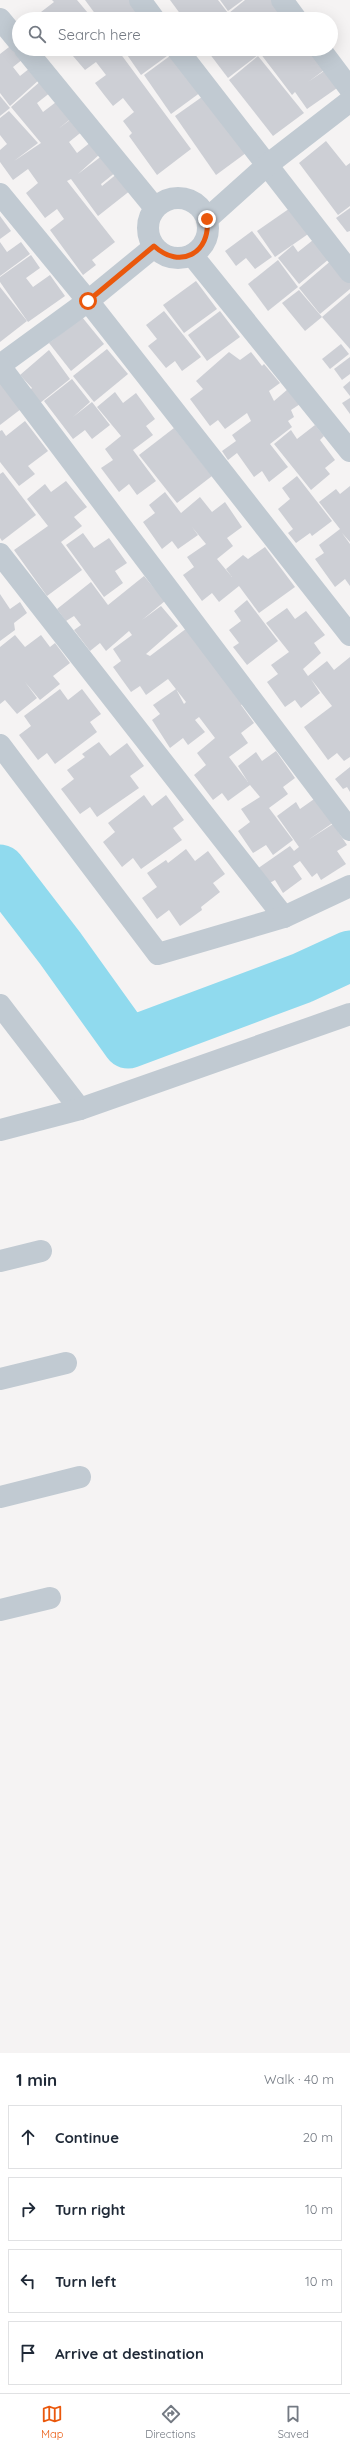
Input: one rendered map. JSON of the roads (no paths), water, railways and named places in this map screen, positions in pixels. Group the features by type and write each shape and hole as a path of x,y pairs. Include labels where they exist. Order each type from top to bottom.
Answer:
{"street":[{"path":"140,0 149,12"},
{"path":"282,0 291,12"},
{"path":"0,19 12,34"},
{"path":"31,56 155,208"},
{"path":"182,56 266,166 350,272"},
{"path":"325,56 350,89"},
{"path":"207,219 266,166 350,101"},
{"path":"0,194 88,301 350,635"},
{"path":"184,198 194,202 202,209 207,219 208,229 206,239 200,248 192,255 182,258 172,258 162,254 154,246 149,237 148,227 150,216 155,208 163,201 184,198"},
{"path":"154,246 88,301 0,366 350,830"},
{"path":"192,255 350,451"},
{"path":"0,554 284,917"},
{"path":"0,745 158,954 284,917 350,886"},
{"path":"1,1010 80,1109"},
{"path":"0,1130 80,1109 350,1014"},
{"path":"0,1261 41,1251"},
{"path":"0,1379 66,1363"},
{"path":"0,1497 80,1477"},
{"path":"0,1610 50,1598"}],"waterway":[{"path":"0,870 60,948 128,1043 302,978 350,956"}]}
